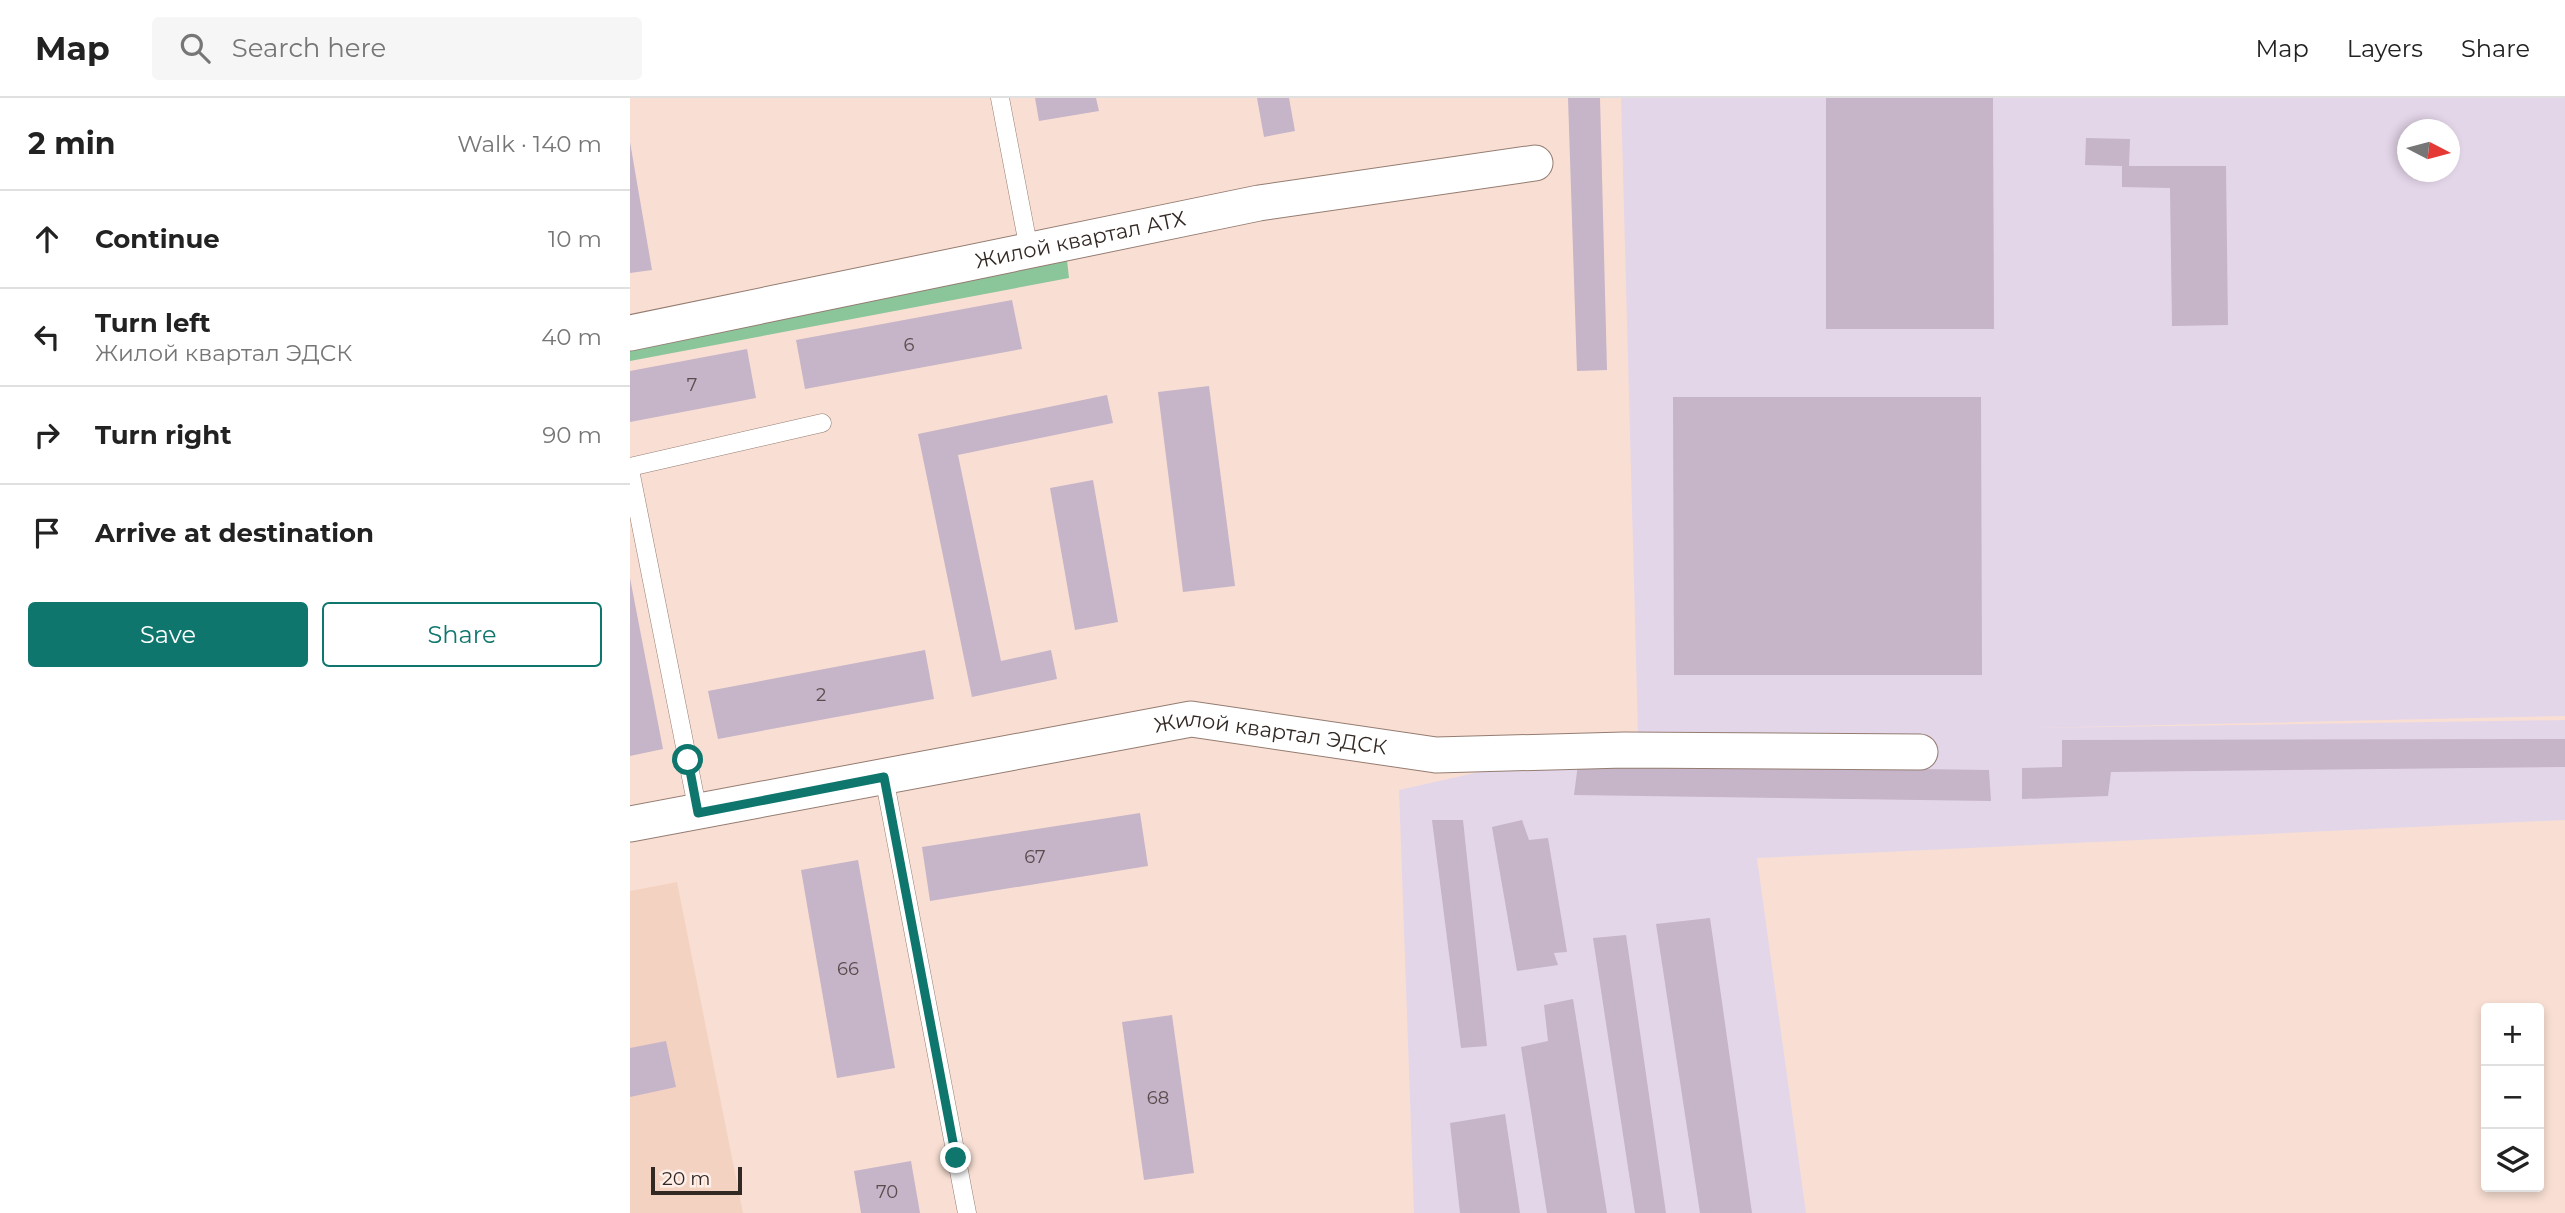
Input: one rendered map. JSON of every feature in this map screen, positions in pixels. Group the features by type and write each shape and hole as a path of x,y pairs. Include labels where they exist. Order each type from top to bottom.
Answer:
{"street":[{"name":"Жилой квартал АТХ","path":"630,332 1259,203 1535,163"},
{"name":"Жилой квартал ЭДСК","path":"630,824 1191,719 1436,755 1624,750 1920,752"}],"lane":[{"path":"1000,98 1029,250"},
{"path":"698,813 630,469 822,423"},
{"path":"884,777 967,1213"}],"shaded area":[{"path":"1621,98 2565,98 2565,716 2034,728 2565,720 2565,820 1757,858 1806,1213 1414,1213 1399,790 1638,734"},
{"path":"677,882 743,1213 630,1213 630,891"}],"green space":[{"path":"1067,260 1069,278 630,361 630,345"}],"building":[{"path":"1035,98 1096,98 1099,111 1039,121"},
{"path":"1257,98 1289,98 1295,131 1264,137"},
{"path":"1568,98 1600,98 1607,370 1577,371"},
{"path":"1826,98 1993,98 1994,329 1826,329"},
{"path":"2086,138 2130,139 2129,166 2226,166 2228,325 2172,326 2170,188 2122,187 2122,166 2085,165"},
{"path":"630,142 652,270 630,273"},
{"path":"1012,300 1022,349 805,389 796,340"},
{"path":"747,349 756,398 630,422 630,371"},
{"path":"1209,386 1235,586 1183,592 1158,392"},
{"path":"1107,395 1113,423 958,455 1001,661 1051,650 1057,679 972,697 918,434"},
{"path":"1673,397 1981,397 1982,675 1674,675"},
{"path":"1093,480 1118,622 1075,630 1050,488"},
{"path":"630,578 663,749 630,756"},
{"path":"925,650 934,699 718,739 708,691"},
{"path":"2565,739 2565,767 2111,772 2108,796 2022,799 2022,768 2062,767 2062,740"},
{"path":"1578,764 1989,770 1991,801 1574,795"},
{"path":"1140,813 1148,866 930,901 922,847"},
{"path":"1432,820 1463,820 1487,1046 1461,1048"},
{"path":"1522,820 1529,840 1548,838 1567,952 1554,953 1558,965 1517,971 1492,827"},
{"path":"858,860 895,1068 837,1078 801,870"},
{"path":"1710,918 1752,1213 1700,1213 1656,924"},
{"path":"1626,935 1666,1213 1635,1213 1593,938"},
{"path":"1573,999 1607,1213 1547,1213 1521,1047 1548,1041 1544,1005"},
{"path":"1172,1015 1194,1173 1144,1180 1122,1022"},
{"path":"666,1041 676,1087 630,1097 630,1048"},
{"path":"1505,1114 1520,1213 1460,1213 1450,1123"},
{"path":"911,1161 920,1213 861,1213 854,1171"}],"route":[{"path":"688,760 698,813 884,777 956,1158"}]}
